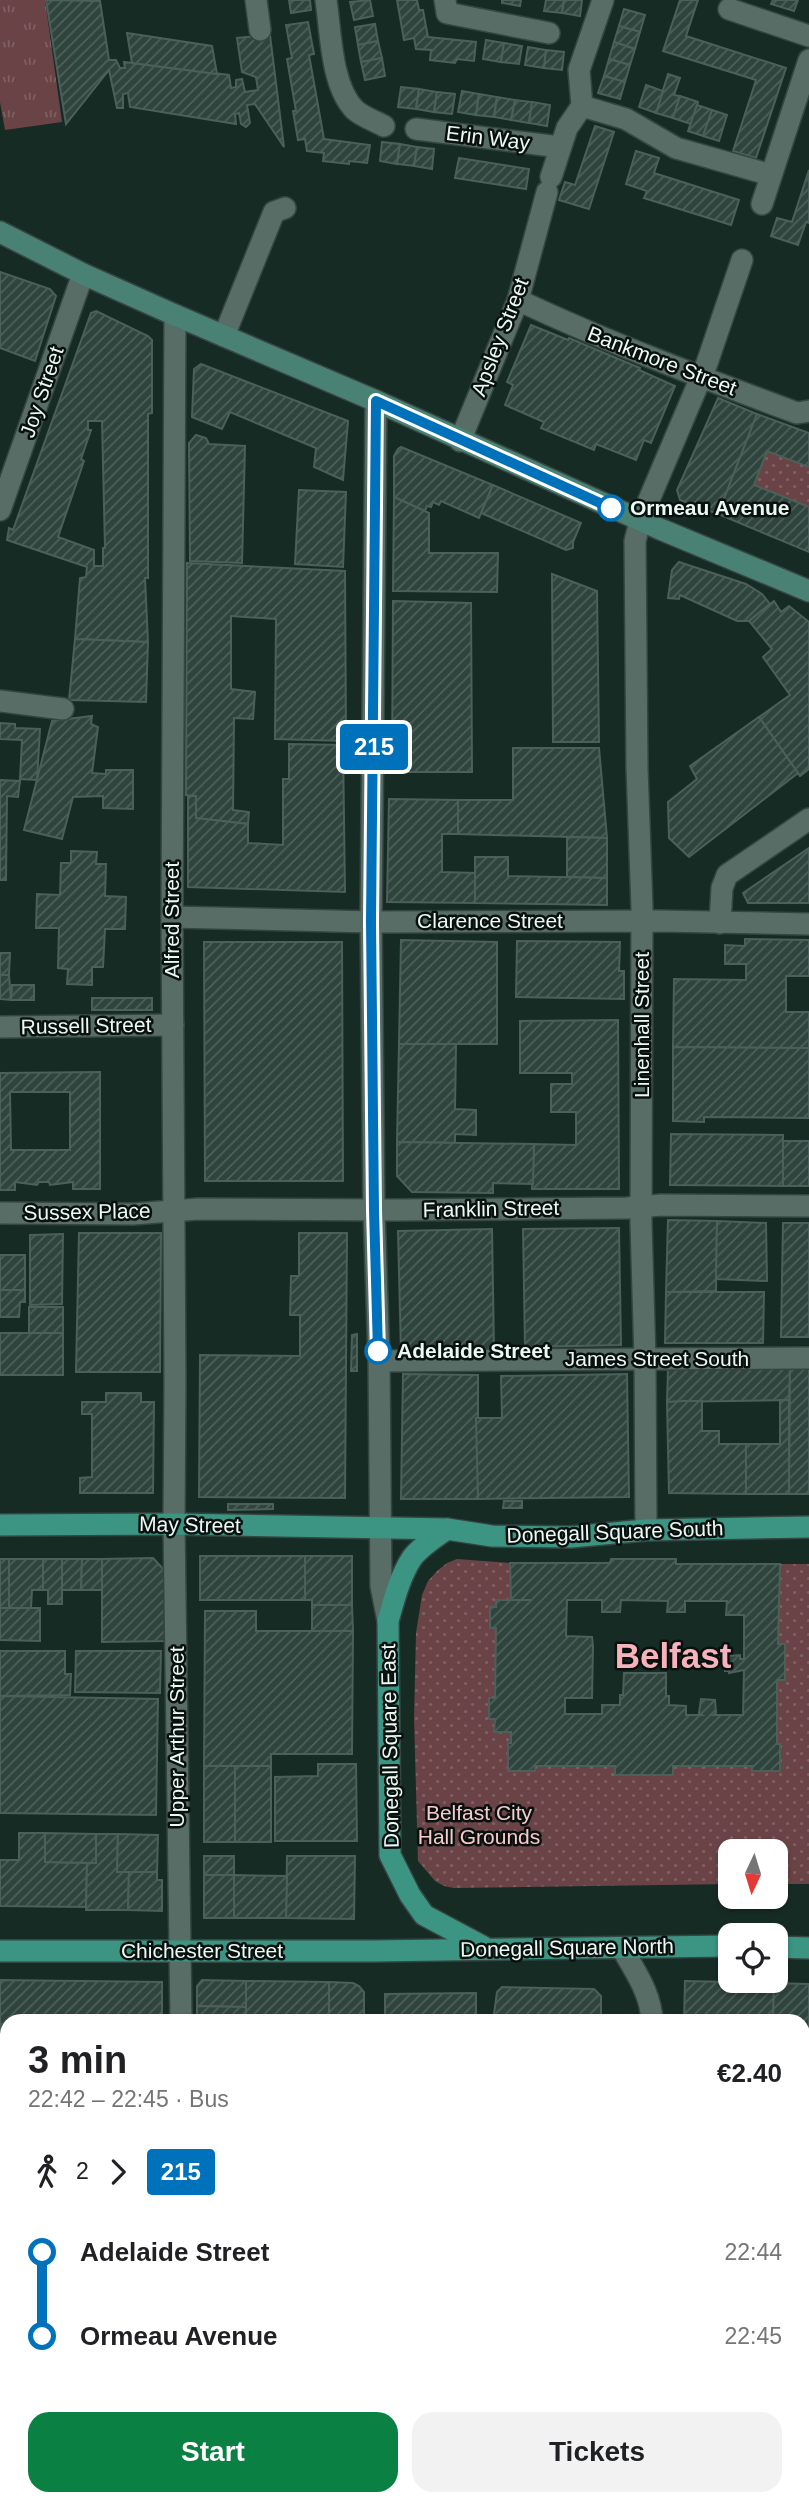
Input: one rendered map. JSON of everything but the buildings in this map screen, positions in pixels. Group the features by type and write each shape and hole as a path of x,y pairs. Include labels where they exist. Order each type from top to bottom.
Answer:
{"main road":[{"name":"May Street","path":"0,1525 174,1524 379,1529"},
{"name":"Donegall Square South","path":"379,1529 447,1529 492,1536 571,1537 646,1530 809,1527"},
{"name":"Donegall Square East","path":"447,1529 412,1558 388,1621 390,1855 410,1895 424,1915 489,1949"},
{"name":"Donegall Square North","path":"404,1950 718,1947"},
{"path":"788,1947 809,1948"},
{"name":"Chichester Street","path":"0,1951 404,1950"}],"street":[{"path":"256,0 260,30"},
{"path":"326,0 339,83 346,99 357,112 384,126"},
{"path":"445,0 447,13 549,33"},
{"path":"603,0 579,70 582,106 626,119 677,148 771,175"},
{"path":"729,9 809,36"},
{"path":"762,204 809,60"},
{"name":"Apsley Street","path":"460,441 518,300 560,147 567,128 582,106"},
{"name":"Erin Way","path":"416,130 560,147"},
{"path":"224,336 274,212 285,208"},
{"path":"2,234 175,315 376,401 640,521 799,588 809,597"},
{"name":"Linenhall Street","path":"646,1530 641,1208 642,921 635,541 640,521 701,377 742,260"},
{"name":"Joy Street","path":"0,510 83,274"},
{"name":"Bankmore Street","path":"518,300 599,338 701,377 797,413 809,411"},
{"name":"Alfred Street","path":"174,1524 172,917 175,315"},
{"path":"376,401 371,922 374,1210 379,1361 379,1529"},
{"path":"0,701 63,709"},
{"path":"720,923 722,888 727,875 809,819"},
{"name":"Clarence Street","path":"172,917 371,922 642,921 809,925"},
{"name":"Russell Street","path":"0,1027 173,1025"},
{"name":"Franklin Street","path":"174,1210 809,1206"},
{"name":"Sussex Place","path":"0,1213 133,1214 174,1210"},
{"name":"James Street South","path":"379,1361 809,1358"},
{"name":"Upper Arthur Street","path":"174,1524 181,2014"},
{"name":"Donegall Square East","path":"379,1529 381,1586 388,1621"},
{"path":"622,1948 643,1983 652,2014"}],"green space":[{"path":"0,0 45,0 62,122 5,130 0,102"},
{"path":"806,433 809,434 809,507 754,485 767,451 796,462"},
{"name":"Belfast City Hall Grounds","path":"457,1559 510,1563 511,1600 496,1600 494,1731 511,1732 508,1770 535,1771 535,1766 615,1766 616,1775 672,1775 673,1766 752,1766 752,1771 779,1771 780,1744 777,1744 780,1564 809,1564 809,1884 788,1884 788,1839 718,1839 718,1884 454,1888 435,1881 418,1861 414,1718 416,1633 422,1595 428,1581 447,1563"}],"bus line":[{"name":"215","path":"378,1351 371,922 376,401 611,508"}],"place":[{"name":"Ormeau Avenue","path":"611,508"},
{"name":"Adelaide Street","path":"378,1351"}],"district":[{"name":"Belfast","path":"673,1656"}]}
